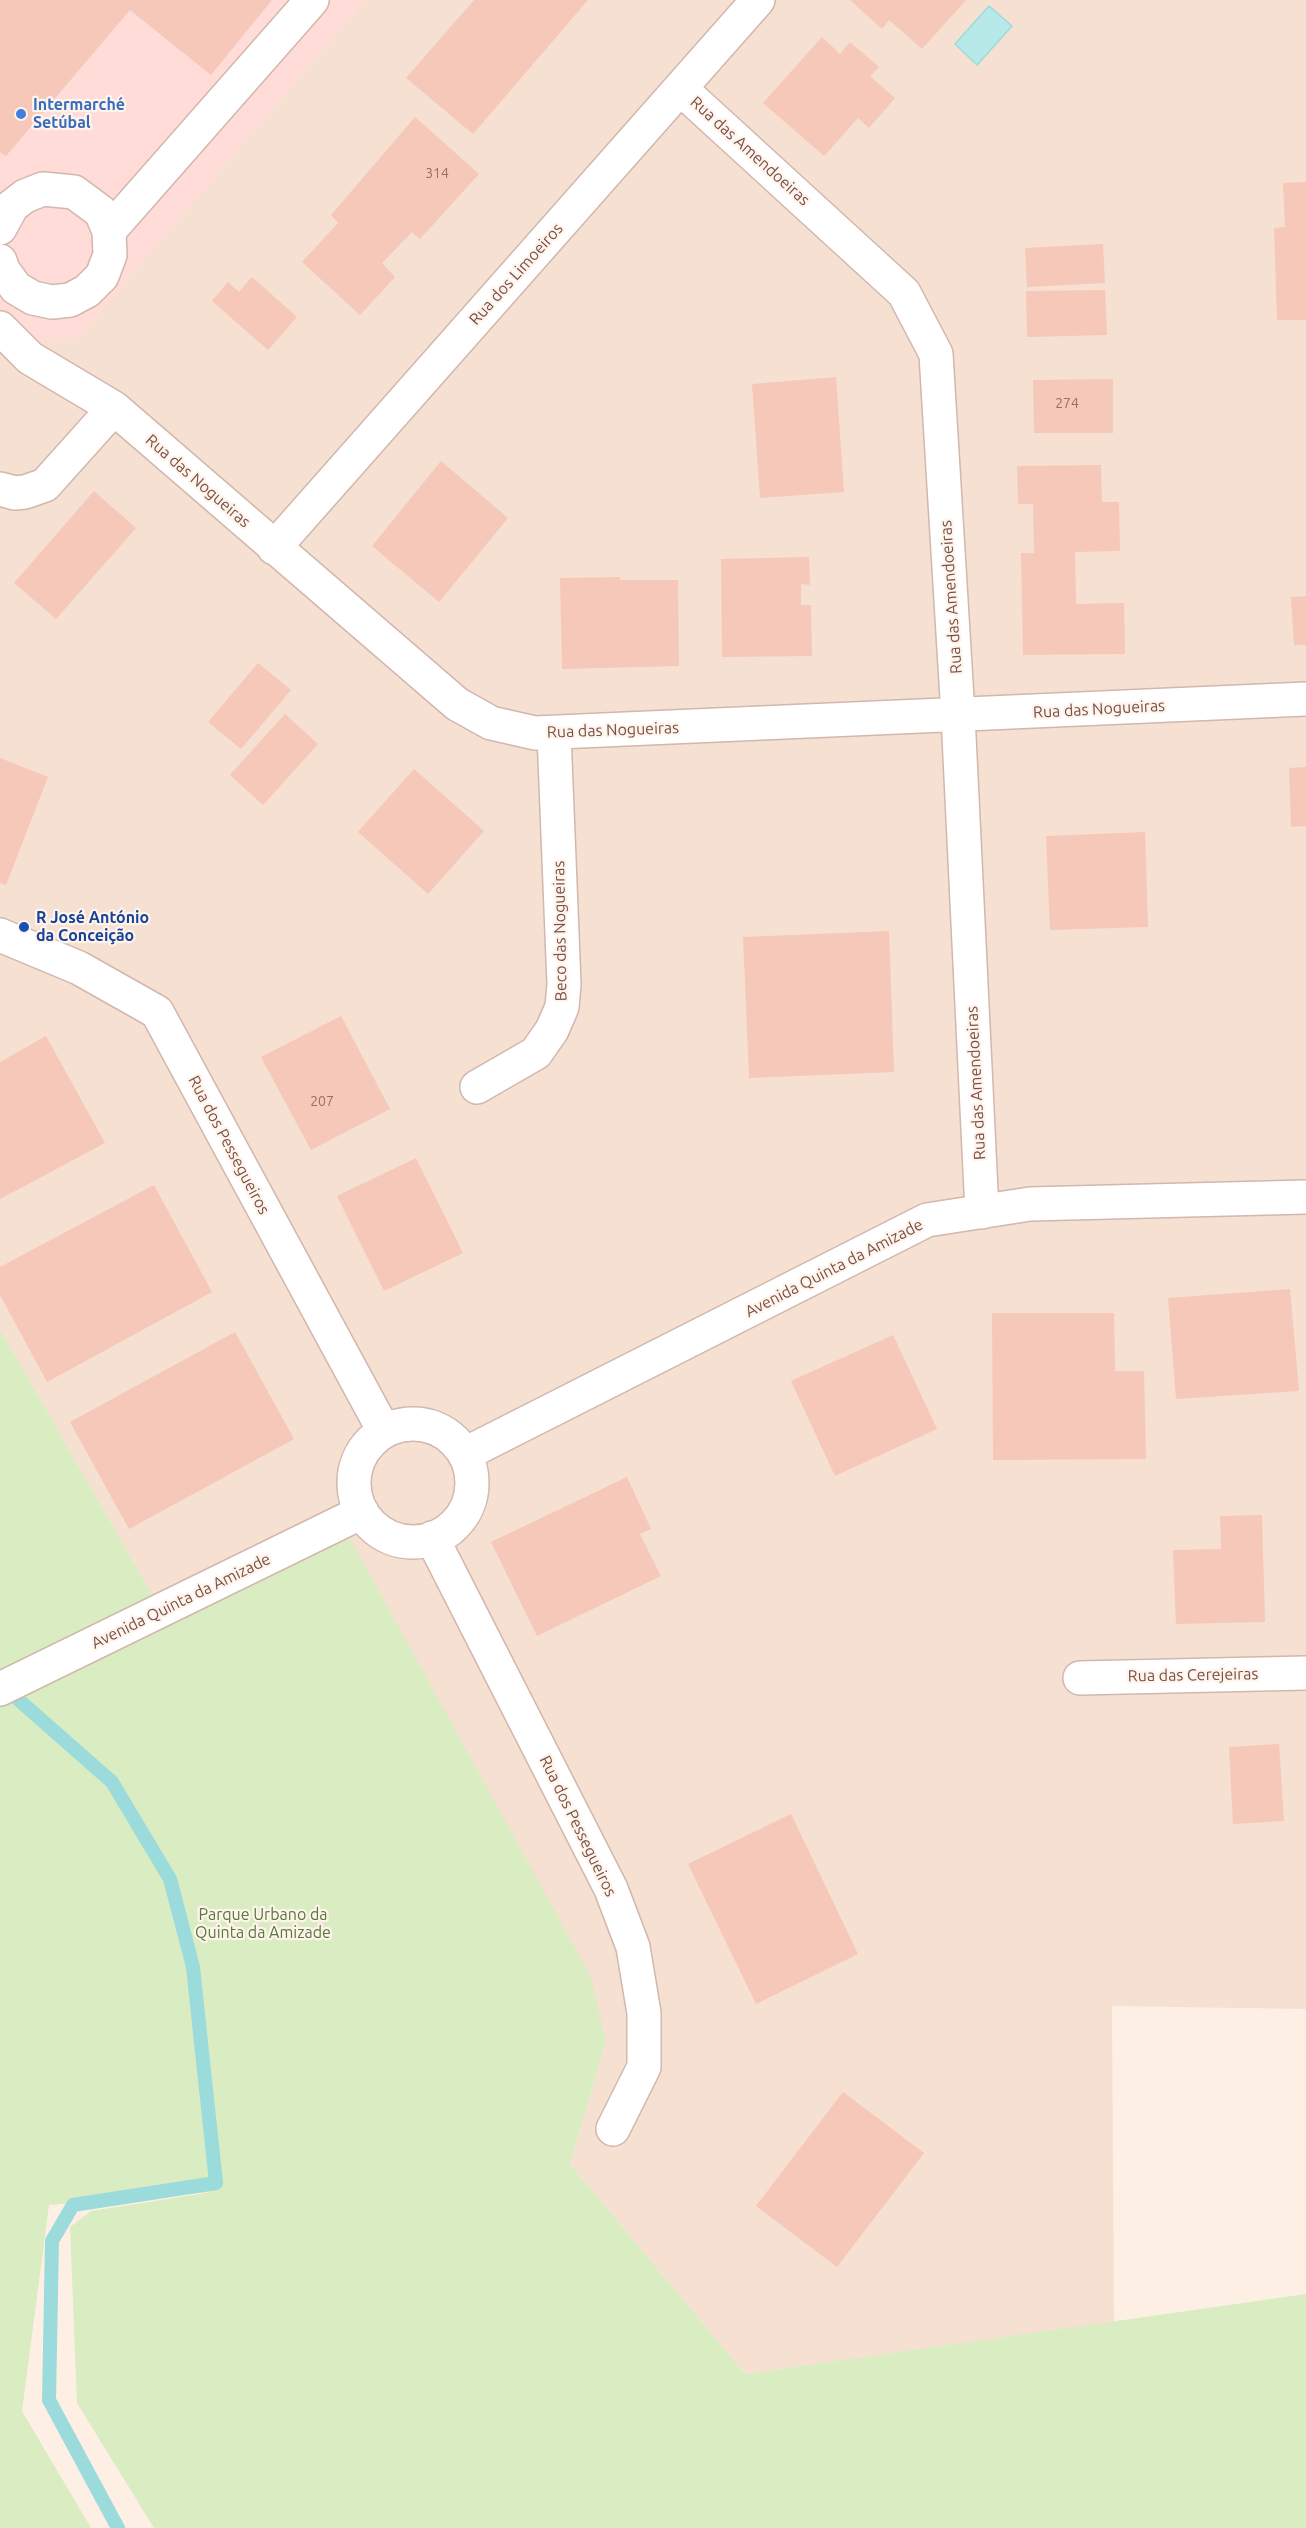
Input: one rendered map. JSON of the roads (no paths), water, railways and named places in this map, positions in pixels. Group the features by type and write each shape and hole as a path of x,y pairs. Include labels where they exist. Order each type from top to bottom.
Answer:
{"street":[{"path":"110,231 312,0"},
{"name":"Rua dos Limoeiros","path":"274,548 758,0"},
{"name":"Rua das Amendoeiras","path":"681,89 904,293 936,354 958,716 982,1212"},
{"path":"0,228 12,206 25,196 43,189 55,188 74,192 92,202 101,212 110,231 110,255 102,276 87,291 70,300 52,302 33,298 16,288 1,266"},
{"name":"Rua das Nogueiras","path":"0,328 30,358 114,408 465,710 501,725 554,734 1306,699"},
{"path":"0,489 15,493 45,485 114,408"},
{"name":"Beco das Nogueiras","path":"477,1088 536,1053 552,1030 562,1007 564,984 554,734"},
{"name":"Rua dos Pessegueiros","path":"0,935 79,968 157,1012 384,1431"},
{"name":"Avenida Quinta da Amizade","path":"465,1454 927,1220 1030,1204 1306,1197"},
{"path":"406,1423 429,1425 450,1436 465,1454 472,1475 471,1498 460,1520 443,1534 421,1541 398,1540 377,1530 362,1512 354,1490 356,1467 366,1447 384,1431 406,1423"},
{"name":"Avenida Quinta da Amizade","path":"0,1689 362,1512"},
{"name":"Rua dos Pessegueiros","path":"432,1538 611,1889 633,1947 644,2013 644,2067 613,2129"},
{"name":"Rua das Cerejeiras","path":"1080,1678 1306,1673"}],"water":[{"path":"989,6 1012,26 977,65 955,44"}],"waterway":[{"path":"4,1687 112,1782 170,1879 193,1967 216,2183 73,2205 52,2241 49,2400 118,2528"}],"place":[{"name":"Intermarché Setúbal","path":"21,114"},
{"name":"R José António da Conceição","path":"24,927"}],"park label":[{"name":"Parque Urbano da Quinta da Amizade","path":"263,1924"}]}
